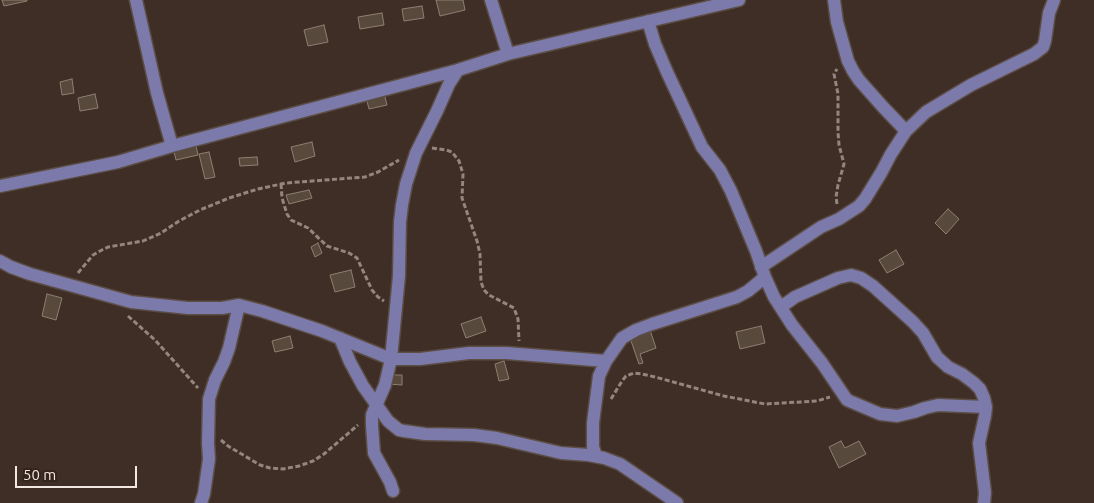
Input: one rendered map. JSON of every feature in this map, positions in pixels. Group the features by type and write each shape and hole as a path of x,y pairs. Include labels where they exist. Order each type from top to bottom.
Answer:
{"street":[{"path":"136,0 157,93 172,146"},
{"path":"491,0 508,54"},
{"path":"3,182 118,162 458,70 508,54 739,0"},
{"path":"834,0 837,22 846,56 853,70 906,131"},
{"path":"596,456 593,447 594,418 599,376 606,361 622,338 629,333 652,324 737,297 748,291 763,272 821,227 859,206 865,200 890,154 906,131 926,112 971,85 1034,54 1043,47 1049,13 1054,0"},
{"path":"648,21 670,80 702,147 720,170 731,191 774,297 847,400 880,414 897,416 938,405 986,407"},
{"path":"393,491 374,453 372,415 385,385 391,359 399,276 402,205 406,184 417,150 449,84 458,70"},
{"path":"0,261 30,274 131,302 188,308 239,306 322,330 391,359 420,359 469,353 519,354 606,361"},
{"path":"781,307 795,297 838,278 851,275 861,278 873,286 913,322 923,333 937,357 980,389 984,398 986,407 979,443 985,493 984,503"},
{"path":"201,503 209,459 208,404 215,380 229,348 239,306"},
{"path":"340,338 363,386 388,421 399,430 426,434 474,435 497,438 560,453 596,456 620,464 677,503"}],"path":[{"path":"839,218 836,197 844,164 839,145 838,94 834,74 846,56"},
{"path":"69,284 93,255 100,250 143,241 161,233 200,210 243,193 281,184 365,177 378,172 417,150 446,150 452,152 459,161 463,174 462,198 478,241 481,282 484,290 489,295 513,306 516,310 519,354"},
{"path":"281,184 282,198 291,220 308,228 327,246 349,253 357,258 372,290 378,297 397,304"},
{"path":"114,297 118,306 155,340 194,382 208,404"},
{"path":"594,418 613,397 626,376 634,373 724,396 765,404 817,401 842,393"},
{"path":"208,419 221,440 228,446 260,465 283,469 313,461 324,454 356,427 376,406"}],"building":[{"path":"2,0 27,0 27,1 4,6"},
{"path":"436,0 463,0 465,10 440,16"},
{"path":"422,6 424,18 404,21 402,9"},
{"path":"382,13 384,25 360,29 358,17"},
{"path":"324,25 328,42 308,46 304,30"},
{"path":"72,79 74,93 62,95 60,82"},
{"path":"384,93 387,105 369,109 366,97"},
{"path":"95,94 98,108 80,111 78,98"},
{"path":"195,141 198,155 176,160 173,147"},
{"path":"312,142 315,156 295,162 291,147"},
{"path":"209,152 215,177 205,179 199,154"},
{"path":"257,157 258,165 240,166 239,158"},
{"path":"309,190 312,198 289,204 286,195"},
{"path":"948,209 959,219 946,234 935,223"},
{"path":"318,243 322,253 315,257 311,247"},
{"path":"896,250 904,264 887,273 879,260"},
{"path":"351,270 355,287 335,292 330,275"},
{"path":"47,294 62,298 56,320 42,316"},
{"path":"481,317 486,331 466,338 461,324"},
{"path":"761,326 765,343 740,349 736,332"},
{"path":"650,330 656,348 640,354 643,363 639,364 630,338"},
{"path":"290,336 293,348 275,352 272,341"},
{"path":"504,361 509,379 499,381 495,364"},
{"path":"387,375 402,375 402,385 387,384"},
{"path":"841,441 845,448 859,441 866,454 839,468 829,447"}]}
